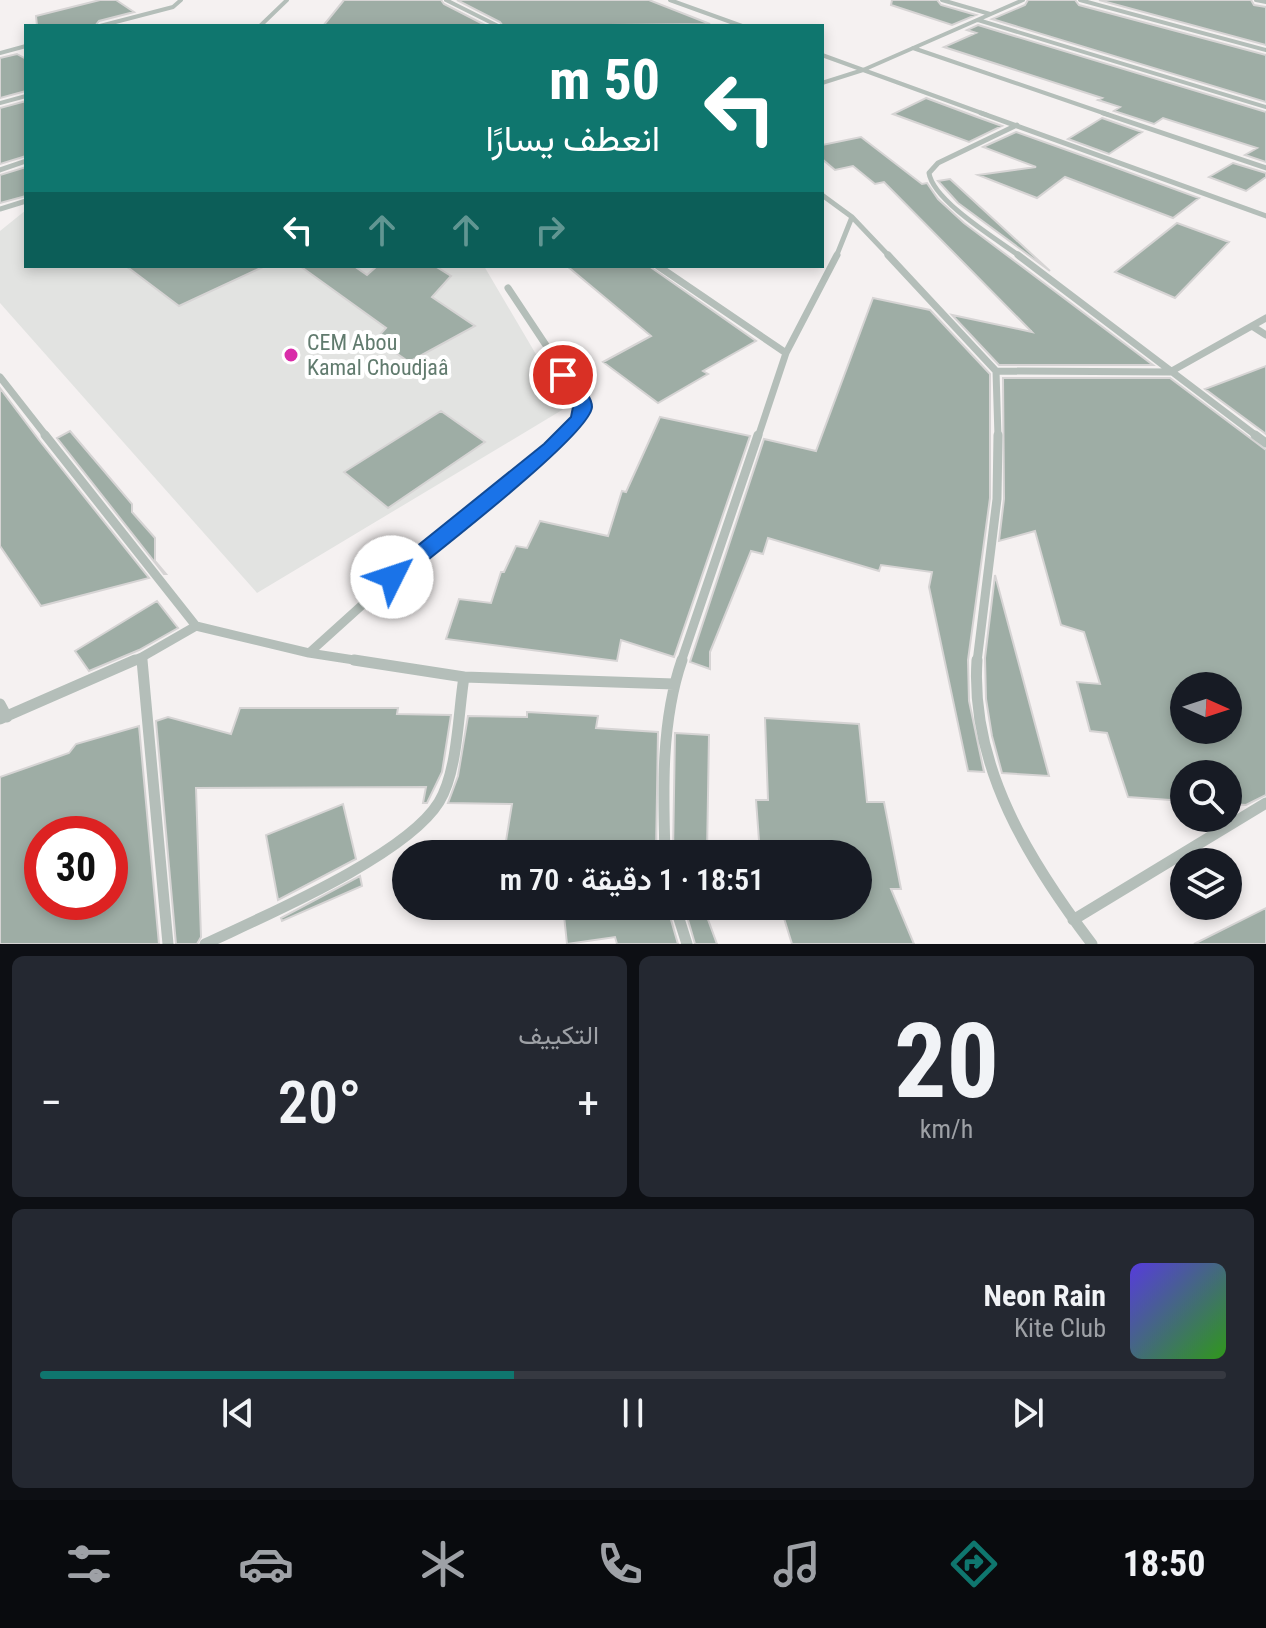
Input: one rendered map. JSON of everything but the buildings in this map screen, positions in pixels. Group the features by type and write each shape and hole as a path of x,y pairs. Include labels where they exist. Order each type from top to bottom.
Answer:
{"street":[{"path":"108,24 173,7 181,0"},
{"path":"262,24 287,0"},
{"path":"446,0 494,24"},
{"path":"670,0 736,24"},
{"path":"942,0 991,14"},
{"path":"824,82 863,70 1023,0"},
{"path":"1080,0 1266,50"},
{"path":"1256,0 1266,2"},
{"path":"978,20 1266,107"},
{"path":"0,53 24,47"},
{"path":"913,48 1266,168"},
{"path":"824,56 1266,216"},
{"path":"0,103 24,97"},
{"path":"1017,125 938,163 929,173 930,181 945,200 1266,443"},
{"path":"0,170 24,162"},
{"path":"824,196 852,217 996,371 997,494 977,662 979,723 993,771 1027,848 1092,944"},
{"path":"0,209 24,202"},
{"path":"665,840 663,787 674,684 786,353 841,247 852,217"},
{"path":"661,268 786,353"},
{"path":"309,653 432,542 550,448 578,420 583,401 508,288"},
{"path":"996,371 1170,372 1266,318"},
{"path":"1252,326 1266,335"},
{"path":"0,377 196,626 309,653 464,677 674,684"},
{"path":"0,704 4,718 142,657 196,626"},
{"path":"142,657 168,944"},
{"path":"205,944 300,898 383,851 424,822 439,801 444,787 464,677"},
{"path":"1073,920 1266,803"},
{"path":"679,920 687,944"}],"shaded area":[{"name":"CEM Abou Kamal Choudjaâ","path":"24,212 24,268 485,268 567,407 257,593 0,303 0,231"}],"place":[{"name":"CEM Abou Kamal Choudjaâ","path":"291,355"}],"route":[{"path":"392,577 550,448 578,420 583,401 563,375"}]}
